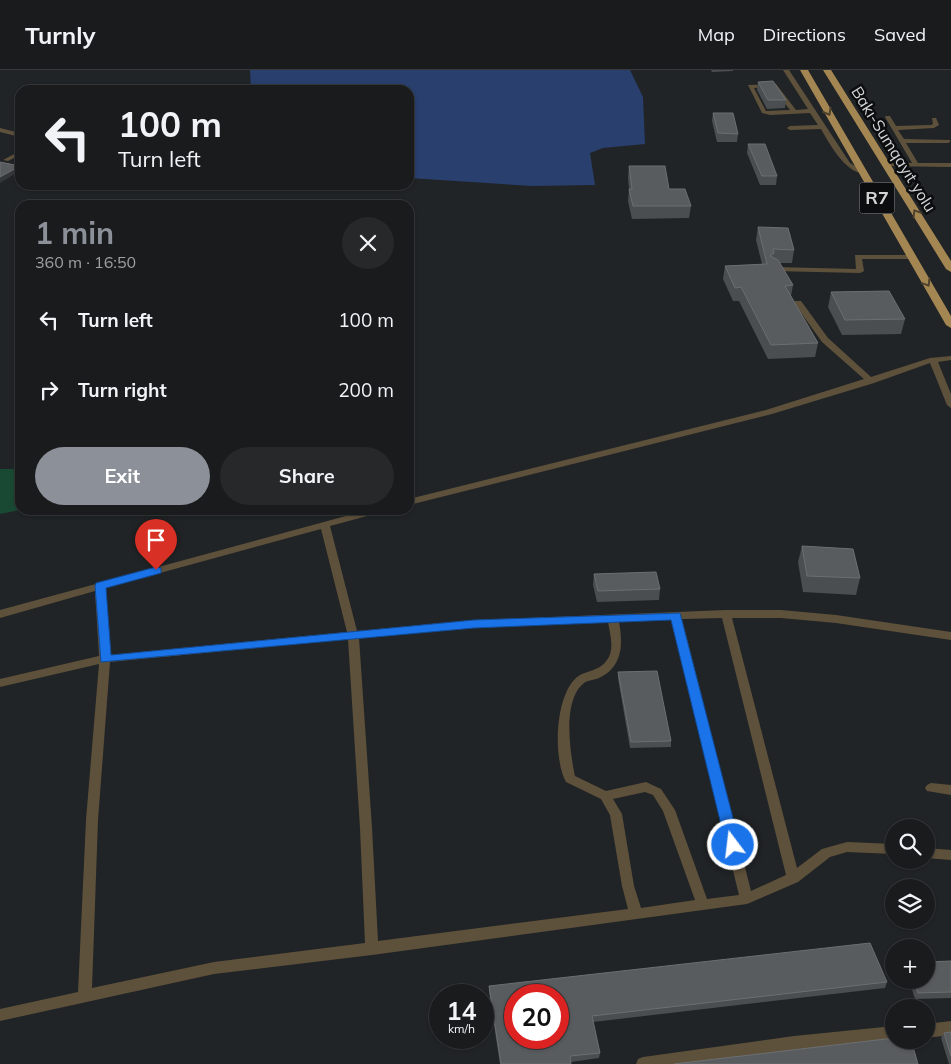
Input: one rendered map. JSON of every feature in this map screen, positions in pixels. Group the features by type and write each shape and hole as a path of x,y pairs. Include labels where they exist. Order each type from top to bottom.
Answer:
{"highway":[{"name":"Bakı-Sumqayıt yolu","path":"804,70 951,325"},
{"name":"Bakı-Sumqayıt yolu","path":"827,70 950,266"}],"lane":[{"path":"786,70 848,164 862,172"},
{"path":"794,112 774,85 750,86 764,112 794,112 812,111"},
{"path":"888,117 916,165"},
{"path":"894,128 932,127 936,125 934,119"},
{"path":"790,128 822,127"},
{"path":"0,130 15,134"},
{"path":"902,141 948,141"},
{"path":"6,160 15,156"},
{"path":"886,166 951,165"},
{"path":"774,269 860,271 858,256 911,257"},
{"path":"798,303 825,340 871,381"},
{"path":"414,501 769,412 934,360 951,358"},
{"path":"934,360 951,405"},
{"path":"0,614 359,515"},
{"path":"324,524 353,635 372,949"},
{"path":"85,995 92,820 105,659 100,586"},
{"path":"0,682 105,659 474,624 726,614 781,614 836,619 951,636"},
{"path":"726,614 793,878"},
{"path":"676,616 747,899"},
{"path":"613,618 618,652 613,662 602,672 581,679 572,690 566,716 564,752 570,779 605,796 616,814 628,886 636,914"},
{"path":"605,796 646,787 657,792 669,810 703,905"},
{"path":"931,788 951,790"},
{"path":"0,1015 214,968 747,899 793,878 826,853 847,847 885,849"},
{"path":"935,854 951,855"},
{"path":"935,1029 951,1028"},
{"path":"643,1064 794,1043 885,1035"}],"green space":[{"path":"0,469 15,469 15,511 0,514"}],"water":[{"path":"250,70 630,70 643,97 645,144 603,148 590,153 595,185 532,186 414,178 414,85 251,85"}],"building":[{"path":"773,81 786,100 768,100 758,82"},
{"path":"713,113 733,113 738,134 718,133"},
{"path":"748,144 765,144 777,176 762,176"},
{"path":"0,162 15,165 15,169 0,177"},
{"path":"629,166 665,166 669,189 685,189 691,206 633,206 629,189 632,189"},
{"path":"758,227 788,228 794,250 773,249 774,253 770,256 778,260 793,285 785,286 818,343 771,345 741,287 735,288 725,266 767,264"},
{"path":"889,291 905,319 845,320 831,292"},
{"path":"802,546 853,549 860,578 807,576"},
{"path":"656,572 660,589 598,591 594,574"},
{"path":"657,671 671,741 631,742 618,672"},
{"path":"870,943 885,977 885,982 592,1016 600,1053 570,1056 571,1064 501,1064 494,1018 494,985 504,984 504,1049 569,1049 569,984 507,984"},
{"path":"951,961 951,992 918,993 916,989 935,989 935,962"},
{"path":"951,1032 951,1056 944,1033"},
{"path":"885,1039 885,1049 914,1049 918,1064 674,1064"}],"route":[{"path":"156,570 100,586 105,659 474,624 676,616 700,719 733,845"}]}
